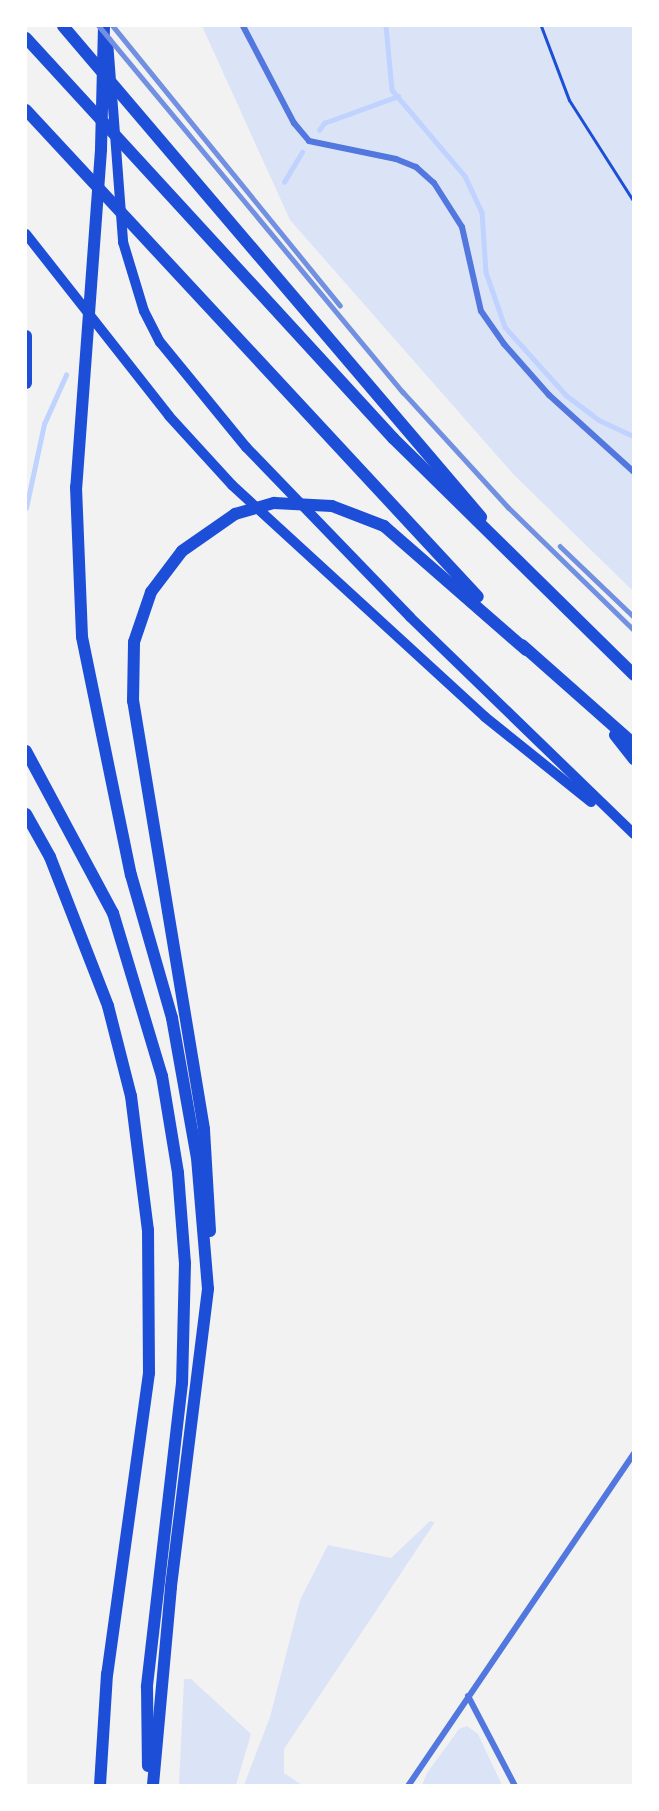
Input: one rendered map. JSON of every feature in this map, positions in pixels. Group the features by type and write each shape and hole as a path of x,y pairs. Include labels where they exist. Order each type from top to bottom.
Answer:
{"highway":[{"path":"63,26 548,595"},
{"path":"105,26 123,242 144,311 160,342 246,447 410,617 633,835"},
{"path":"105,26 100,150 76,487 82,637 131,875 172,1018 197,1158 208,1289"},
{"path":"26,38 393,438 548,595 633,675"},
{"path":"26,110 526,650"},
{"path":"26,234 169,416 232,485 485,717 633,835"},
{"path":"26,336 26,383"},
{"path":"153,1785 171,1587 208,1289 210,1214 204,1129 133,700 134,642 151,592 182,551 235,514 274,503 332,506 359,514 392,532 633,744"},
{"path":"599,715 633,759"},
{"path":"26,751 113,913 162,1076 178,1173 185,1263 182,1383 147,1687 148,1785"},
{"path":"26,814 54,868 108,1006 131,1096 148,1230 149,1373 107,1674 100,1785"}],"street":[{"path":"243,26 294,123 309,141 396,159 416,167 434,183 462,227 481,311 498,336 549,395 633,472"},
{"path":"410,1785 633,1454"},
{"path":"468,1696 516,1785"}],"path":[{"path":"541,26 569,100 633,202"}],"shaded area":[{"path":"202,26 633,26 633,591 514,475 290,220"},
{"path":"430,1521 435,1522 284,1749 284,1773 302,1785 244,1785 270,1717 300,1600 328,1545 391,1558"},
{"path":"184,1679 191,1679 251,1734 236,1785 179,1785"},
{"path":"467,1726 478,1734 502,1785 422,1785 427,1773 459,1729"}],"waterway":[{"path":"386,26 392,90 465,176 482,212 486,272 505,327 566,395 599,420 634,436"},
{"path":"319,130 324,123 398,96"},
{"path":"284,182 302,152"},
{"path":"26,508 44,424 66,375"}],"railway":[{"path":"99,26 403,392 508,507 634,630"},
{"path":"113,26 340,305"},
{"path":"560,546 634,617"}]}
